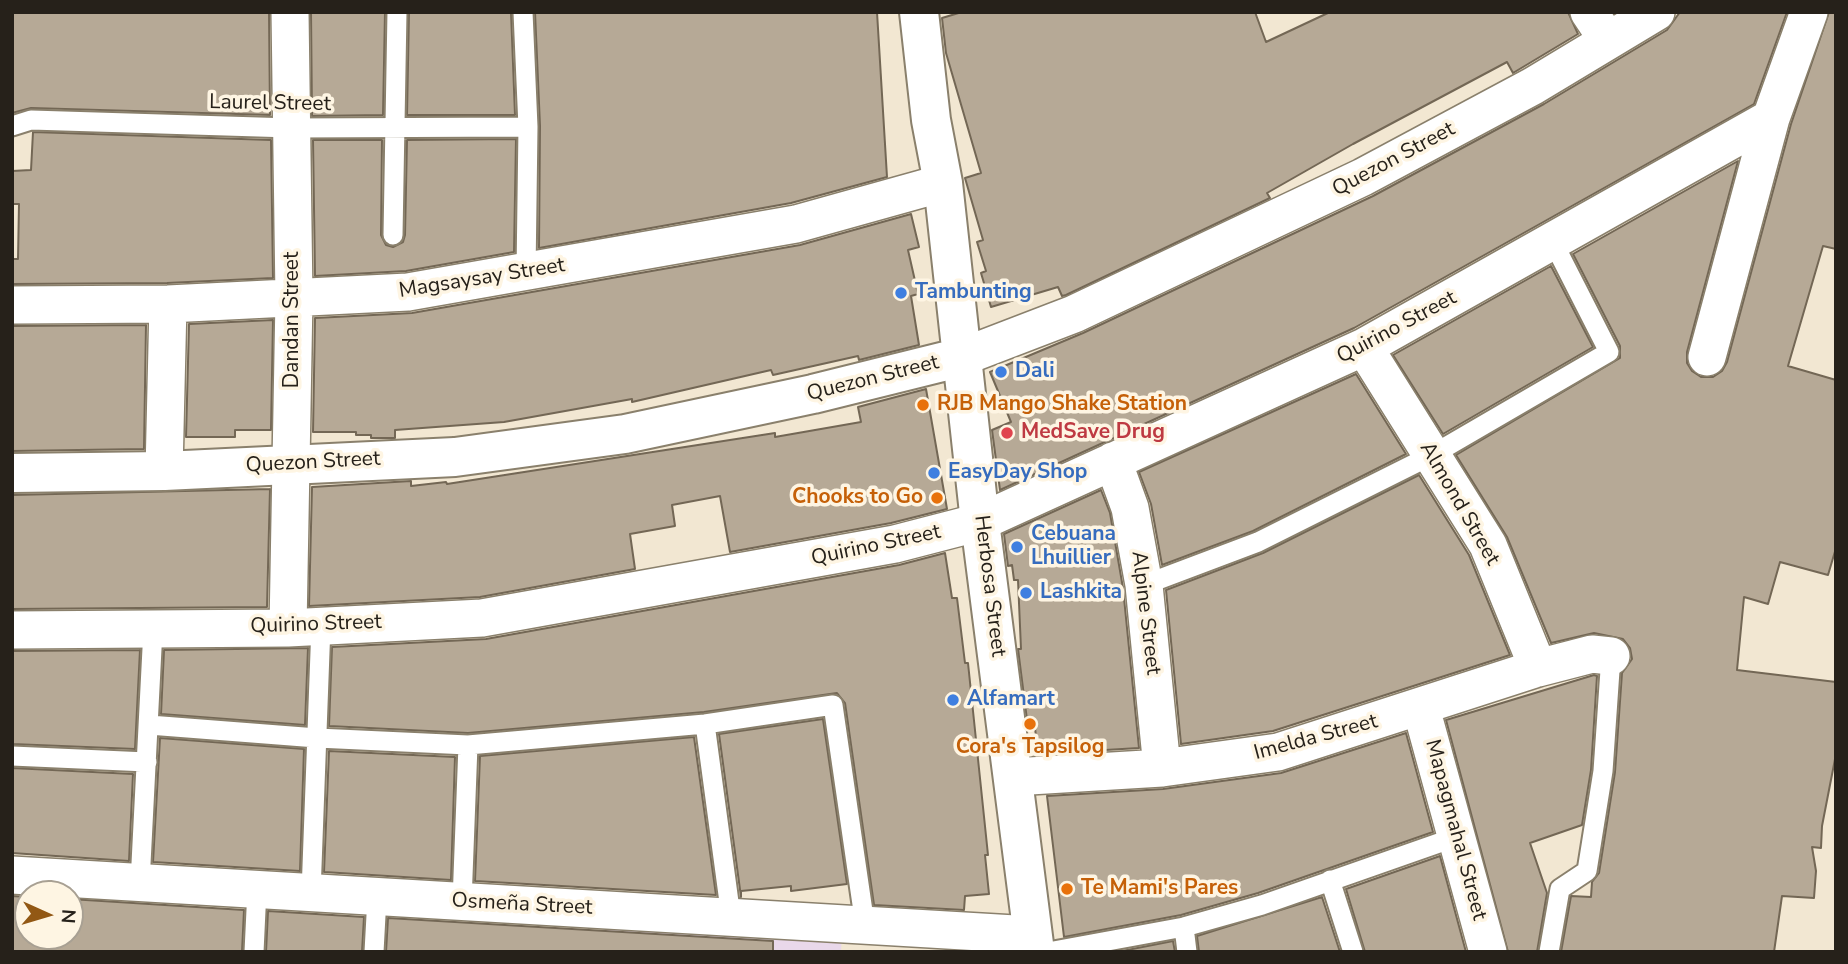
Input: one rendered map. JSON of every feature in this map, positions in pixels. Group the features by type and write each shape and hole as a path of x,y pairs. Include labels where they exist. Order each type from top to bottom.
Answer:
{"street":[{"name":"Dandan Street","path":"290,12 294,298 291,463 304,626"},
{"name":"Herbosa Street","path":"919,12 931,120 943,183 980,522 1038,946"},
{"name":"Quezon Street","path":"12,473 164,471 455,457 625,434 813,394 962,357 1074,314 1363,177 1533,86 1598,26 1656,12"},
{"path":"1707,357 1771,118 1809,12"},
{"name":"Quirino Street","path":"12,630 304,626 482,618 895,544 980,522 1364,347 1435,310 1552,240 1771,118"},
{"name":"Magsaysay Street","path":"12,306 167,304 408,292 796,224 943,183"},
{"path":"164,471 167,304"},
{"name":"Almond Street","path":"1364,347 1488,545 1538,668"},
{"name":"Alpine Street","path":"1113,461 1130,508 1144,585 1162,768"},
{"name":"Imelda Street","path":"1013,777 1162,768 1278,752 1538,668 1592,654 1611,656"},
{"name":"Mapagmahal Street","path":"1421,708 1488,952"},
{"name":"Osmeña Street","path":"12,874 865,925 1038,946"}],"lane":[{"path":"393,235 397,12"},
{"path":"523,12 528,127 527,273"},
{"name":"Laurel Street","path":"12,126 31,120 291,128 528,127"},
{"path":"1144,585 1258,542 1432,455 1609,352 1552,240"},
{"name":"Dandan Street","path":"304,626 317,738 311,892"},
{"path":"140,883 153,629"},
{"path":"1549,952 1560,889 1587,871 1603,771 1611,656"},
{"path":"149,725 317,738 468,745 705,724 833,705 865,925"},
{"path":"705,724 731,917"},
{"path":"462,902 468,745"},
{"path":"12,756 147,762"},
{"path":"1038,946 1184,927 1262,905 1456,836"},
{"path":"1330,880 1353,952"},
{"path":"254,952 257,889"},
{"path":"374,952 377,897"},
{"path":"1184,927 1187,952"}],"shaded area":[{"path":"603,919 842,933 841,952 602,952"}],"building":[{"path":"12,12 269,12 270,115 31,108 12,113"},
{"path":"385,12 383,115 312,116 311,13"},
{"path":"409,12 511,12 515,115 407,115"},
{"path":"535,12 877,12 887,177 791,203 539,248 540,126"},
{"path":"962,12 1255,12 1266,42 1330,12 1568,12 1578,34 1513,73 1507,62 1267,193 1270,198 1066,295 1062,296 1058,287 991,307 981,273 986,271 977,242 983,240 965,178 981,173 946,53 942,18"},
{"path":"1680,12 1787,12 1754,104 1354,328 1000,490 992,430 1011,422 990,372 1083,333 1373,196 1544,104 1667,30"},
{"path":"1829,12 1836,12 1836,249 1823,246 1788,366 1836,380 1836,548 1828,575 1780,562 1768,604 1744,597 1737,670 1836,682 1836,754 1822,826 1821,848 1812,847 1816,871 1814,898 1782,896 1774,952 1561,952 1571,896 1591,897 1592,882 1599,873 1615,772 1622,673 1632,659 1630,648 1623,639 1594,633 1551,643 1507,537 1456,455 1620,358 1620,346 1573,254 1738,161 1687,352 1687,363 1692,371 1701,377 1713,377 1722,371 1727,362 1791,124"},
{"path":"33,132 271,140 273,278 167,283 12,284 12,259 18,259 19,204 12,204 12,171 31,170"},
{"path":"516,139 514,252 406,271 315,276 313,140 382,140 381,235 386,245 393,247 403,242 405,235 407,140"},
{"path":"911,214 919,247 908,250 918,294 911,296 919,345 859,360 858,356 773,375 771,370 632,402 632,399 504,422 395,430 395,438 371,438 371,435 356,435 356,432 313,432 315,318 412,313 800,245"},
{"path":"1551,266 1593,347 1443,434 1393,355"},
{"path":"273,320 271,430 235,430 235,437 186,437 189,324"},
{"path":"146,325 144,449 12,451 12,326"},
{"path":"1356,374 1406,454 1253,531 1162,565 1151,504 1139,472"},
{"path":"926,389 947,509 891,523 730,552 720,496 672,505 675,526 630,534 635,569 480,597 309,606 312,487 411,481 411,486 447,484 775,433 775,437 861,422 858,407"},
{"path":"1419,475 1469,555 1510,655 1273,731 1181,744 1166,590 1263,553"},
{"path":"270,489 267,607 12,609 12,495"},
{"path":"1101,490 1110,513 1123,588 1139,748 1038,754 1034,719 1027,720 1018,649 1021,649 1018,580 1014,580 1012,565 1008,566 1004,534"},
{"path":"945,553 952,598 957,598 965,663 968,663 988,855 985,855 989,894 965,896 964,910 874,905 845,703 837,693 704,712 468,733 329,726 332,647 486,639 899,565"},
{"path":"308,648 305,725 161,714 164,650"},
{"path":"140,650 135,749 12,744 12,651"},
{"path":"1597,676 1591,770 1582,825 1530,843 1547,893 1537,952 1508,952 1446,720"},
{"path":"823,719 847,884 791,891 791,886 741,891 741,897 719,734"},
{"path":"1406,733 1433,832 1258,893 1181,915 1064,937 1047,796 1163,789 1281,773"},
{"path":"694,737 716,895 475,881 480,756"},
{"path":"160,738 304,749 300,871 153,862"},
{"path":"329,751 455,757 451,880 324,872"},
{"path":"12,768 133,774 129,861 12,853"},
{"path":"1440,856 1466,952 1365,952 1346,889"},
{"path":"12,896 14,950 84,950 84,900 244,910 242,952 12,952"},
{"path":"1322,897 1340,952 1199,952 1197,936"},
{"path":"268,911 364,917 362,952 266,952"},
{"path":"388,918 773,941 773,952 386,952"},
{"path":"1173,941 1175,952 1117,952"}],"place":[{"name":"Tambunting","path":"901,293"},
{"name":"Dali","path":"1001,372"},
{"name":"RJB Mango Shake Station","path":"923,405"},
{"name":"MedSave Drug","path":"1007,433"},
{"name":"EasyDay Shop","path":"934,473"},
{"name":"Chooks to Go","path":"937,498"},
{"name":"Cebuana Lhuillier","path":"1017,547"},
{"name":"Lashkita","path":"1026,593"},
{"name":"Alfamart","path":"953,700"},
{"name":"Cora's Tapsilog","path":"1030,724"},
{"name":"Te Mami's Pares","path":"1067,889"}]}
